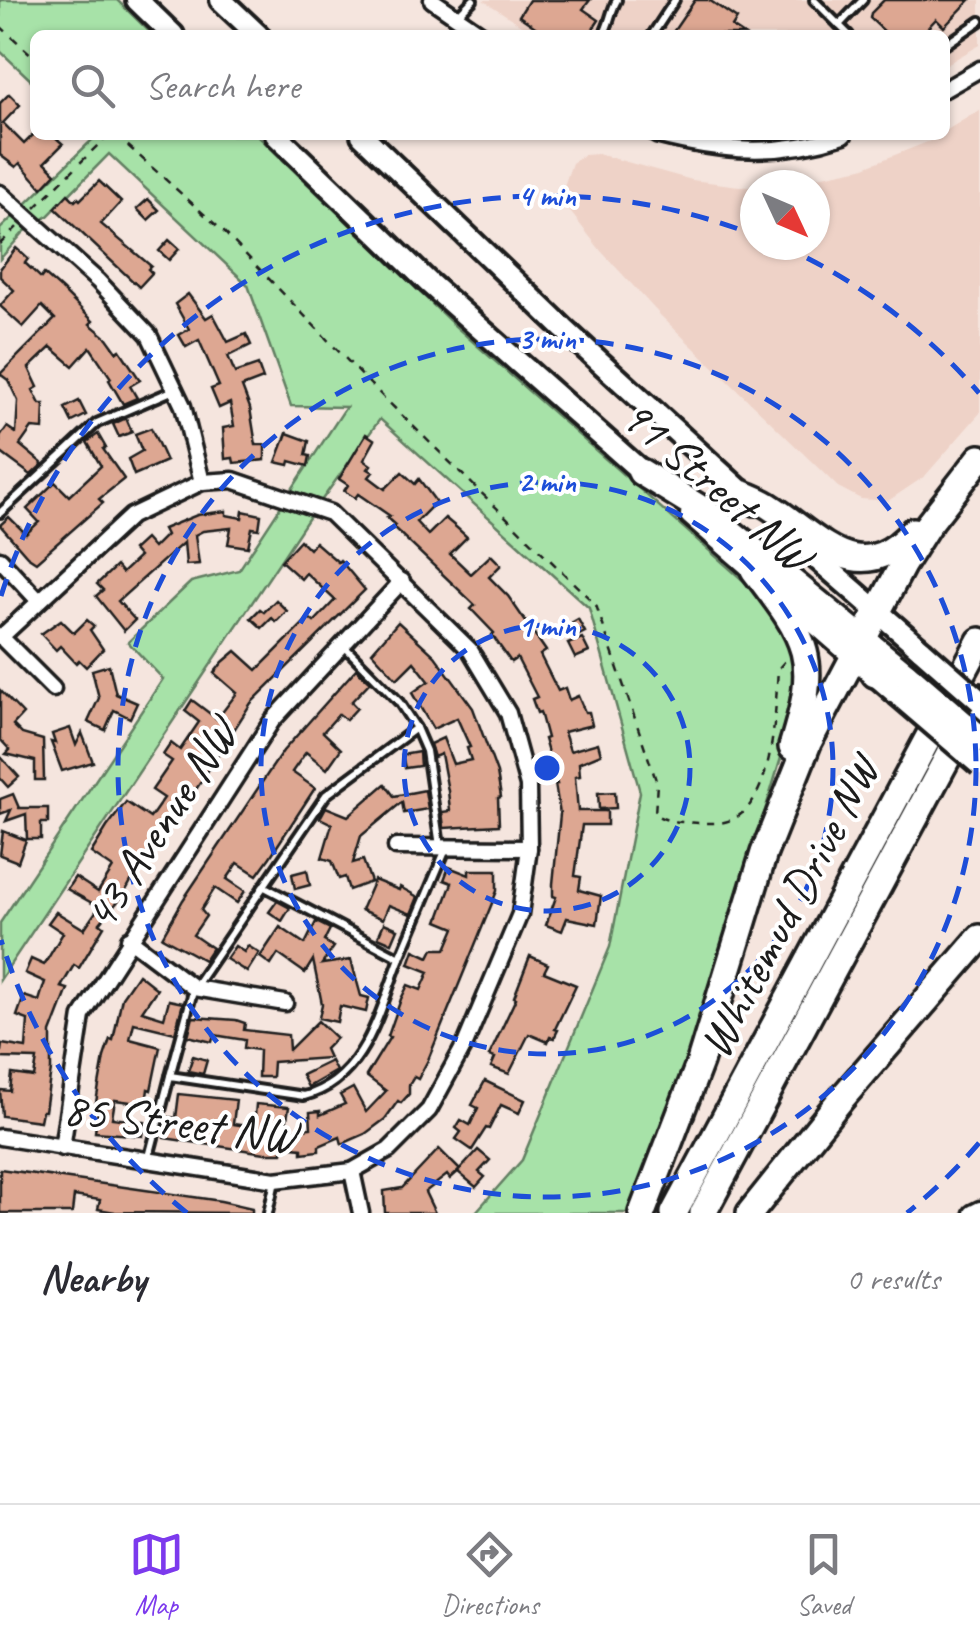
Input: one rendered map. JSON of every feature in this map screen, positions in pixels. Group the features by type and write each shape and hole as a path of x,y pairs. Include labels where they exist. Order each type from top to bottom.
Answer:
{"highway":[{"path":"744,494 772,508 826,546 846,556 866,558 898,547 980,458"},
{"path":"642,472 706,512 859,648 910,670 980,716"},
{"path":"764,853 808,744 904,564 952,492"},
{"path":"642,1213 700,1062 764,853 804,704 807,654 792,619 754,570"},
{"name":"Whitemud Drive NW","path":"674,1213 980,641"},
{"path":"859,648 874,674"},
{"path":"910,670 980,739"},
{"name":"Whitemud Drive NW","path":"703,1213 980,698"},
{"path":"842,1098 862,1065 948,961 980,915"},
{"path":"750,1213 842,1098 980,938"}],"main road":[{"path":"137,0 168,30"},
{"path":"221,0 253,30"},
{"name":"91 Street NW","path":"281,140 442,295 642,472 754,570 859,648"},
{"name":"91 Street NW","path":"367,140 564,329 878,612 910,670 980,765"},
{"name":"91 Street NW","path":"874,674 910,670 980,698"}],"street":[{"path":"432,0 476,30"},
{"path":"950,86 980,68"},
{"path":"683,140 703,147 768,152 830,140"},
{"path":"0,193 98,281 149,336 183,406 202,482"},
{"path":"53,689 1,638 131,516 202,482 233,480 330,514 470,650 508,712 528,786 529,848 520,914 466,1042 429,1110 389,1150 352,1171 361,1213"},
{"path":"0,558 38,600"},
{"name":"43 Avenue NW","path":"62,1148 82,1016 272,721 402,582"},
{"path":"396,847 529,848"},
{"path":"129,940 194,988 284,1002"},
{"name":"85 Street NW","path":"0,1136 275,1180 352,1171"},
{"path":"972,1213 980,1209"}],"lane":[{"path":"456,16 472,0"},
{"path":"604,30 617,0"},
{"path":"655,30 674,0"},
{"path":"816,0 844,30"},
{"path":"840,25 863,0"},
{"path":"950,41 980,20"},
{"path":"0,514 98,423 176,390"},
{"path":"170,1076 304,1096 323,1091 363,1052 444,847 426,751 416,728 399,702 342,644"},
{"path":"148,1161 194,988 326,794 416,728"},
{"path":"262,886 400,958"},
{"path":"268,1213 275,1180"}],"path":[{"path":"0,26 30,53"},
{"path":"0,244 103,140"},
{"path":"122,140 225,233 371,385 596,605 657,783 655,814 670,821 718,823 743,812 763,778 771,750 779,666 788,658 807,654"}],"shaded area":[{"path":"483,0 980,0 980,45 950,62 950,30 528,30"},
{"path":"980,110 980,413 925,476 888,501 861,499 838,487 661,316 568,209 564,186 572,163 584,155 598,154 692,180 740,186 740,260 830,260 830,174 862,168 932,140 950,140 950,128"}],"green space":[{"path":"0,0 117,0 148,30 30,30 30,79 0,51"},
{"path":"92,140 262,140 454,325 771,605 788,625 800,695 690,1058 632,1213 475,1213 522,1160 610,947 640,792 589,608 380,419 308,519 0,980 0,923 163,679 128,642 191,582 239,570 346,407 291,406 248,285 109,154 0,259 0,229"}],"building":[{"path":"529,0 590,0 583,9 599,20 592,30 540,30 519,16"},
{"path":"695,0 709,0 737,19 732,27 736,30 674,30"},
{"path":"884,0 970,0 944,27 936,19 926,30 883,30 870,18"},
{"path":"9,94 20,105 3,123 24,144 30,138 59,140 63,144 45,162 56,173 42,188 20,163 16,167 0,155 0,103"},
{"path":"99,181 121,202 101,224 151,266 148,269 152,273 139,287 55,208 68,194 75,201 80,200"},
{"path":"148,199 159,210 148,220 137,209"},
{"path":"169,240 179,249 169,260 159,251"},
{"path":"16,248 28,259 25,263 41,278 44,274 93,321 90,324 117,352 120,350 140,380 130,386 137,398 123,404 90,347 73,366 51,347 29,368 38,387 33,390 40,404 44,404 43,429 32,428 20,445 43,464 31,475 0,452 0,437 7,427 16,433 18,401 8,380 0,374 55,319 42,306 23,327 0,306 14,290 0,277 0,269"},
{"path":"188,294 206,318 213,314 228,342 246,334 251,345 228,356 235,373 258,365 263,379 242,387 256,445 265,445 265,460 234,463 233,458 225,459 223,428 234,426 230,403 219,408 211,389 219,386 199,340 186,347 179,335 189,329 175,304"},
{"path":"79,401 86,415 72,422 65,408"},
{"path":"126,418 132,432 119,437 113,424"},
{"path":"151,428 166,461 134,475 128,459 142,451 135,434"},
{"path":"287,433 309,441 308,466 276,462"},
{"path":"98,434 106,448 103,449 124,479 99,499 103,503 36,562 0,525 9,517 26,534 39,522 27,509 55,482 69,496 101,466 87,442"},
{"path":"366,434 375,440 364,460 371,465 368,469 373,472 369,477 385,489 402,472 415,484 419,479 436,502 416,522 428,535 445,518 467,537 450,554 471,574 491,555 501,565 489,577 508,596 546,651 540,655 558,691 565,688 569,700 578,696 585,712 589,712 592,725 564,732 570,751 598,743 601,754 579,763 580,776 575,777 578,811 607,811 607,825 582,825 575,876 581,877 579,890 601,896 597,924 567,918 562,931 546,925 556,897 553,884 560,814 557,784 544,739 547,738 532,699 537,697 517,658 511,662 494,633 471,609 475,605 393,527 387,518 390,516 358,494 355,498 344,491 348,485 339,479"},
{"path":"226,511 226,515 242,518 243,511 261,515 259,529 252,528 248,547 228,544 231,528 203,531 195,535 199,564 186,565 184,542 118,601 135,620 124,631 96,596 103,590 97,584 116,566 122,573 139,557 133,550 145,539 153,548 166,535 163,529 197,515"},
{"path":"300,540 309,549 315,542 340,560 365,590 251,703 188,802 100,923 104,926 79,968 74,965 61,987 68,989 51,1033 51,1070 40,1121 2,1116 0,1090 10,1091 12,1074 34,1077 37,1059 0,1058 2,1044 26,1048 28,1020 17,1016 24,996 39,1001 45,982 25,973 31,959 44,965 63,933 48,923 56,912 84,929 99,907 67,889 75,877 98,892 113,868 91,853 107,827 126,802 150,818 164,798 152,790 172,761 163,755 171,743 180,750 199,722 185,711 192,700 217,719 237,693 214,673 223,662 236,651 257,670 309,618 314,622 335,600 306,573 301,579 281,561"},
{"path":"276,600 287,611 262,628 251,618"},
{"path":"578,619 585,632 573,638 566,626"},
{"path":"61,620 74,633 87,620 94,626 90,630 103,649 86,667 79,660 76,663 60,646 56,650 41,634"},
{"path":"398,622 435,656 473,708 497,773 501,797 499,825 444,828 442,812 450,811 448,791 441,754 434,757 430,744 443,738 453,764 471,760 467,748 470,747 457,718 433,729 412,693 429,681 414,662 397,679 372,652"},
{"path":"582,638 589,652 575,658 568,644"},
{"path":"109,665 116,694 137,703 130,718 114,710 105,730 88,722 99,698 92,670"},
{"path":"356,669 370,682 351,702 357,708 346,720 339,714 323,732 341,749 327,769 306,752 292,772 315,788 270,857 257,875 238,863 227,879 245,891 237,903 215,888 201,910 206,916 193,935 212,948 204,960 162,937 283,751"},
{"path":"0,690 23,714 13,725 22,734 43,740 44,780 35,780 35,761 6,754 10,750 0,739"},
{"path":"70,728 76,745 82,733 93,762 62,771 51,742 55,743 52,734"},
{"path":"419,752 420,766 405,768 402,755"},
{"path":"0,756 19,777 8,787 0,778"},
{"path":"385,784 394,796 425,790 428,809 404,813 402,802 361,836 353,863 363,860 371,882 349,890 345,877 339,879 332,861 322,858 332,824 320,818 326,807 348,816"},
{"path":"615,792 616,808 599,809 598,793"},
{"path":"13,794 19,808 48,808 48,823 41,823 41,839 27,839 26,814 6,821 11,810 0,814 0,799"},
{"path":"3,831 26,840 18,862 0,855"},
{"path":"449,867 469,875 469,870 497,870 497,891 428,1060 418,1079 414,1077 409,1085 409,1094 401,1103 398,1101 385,1119 342,1144 340,1137 319,1146 319,1151 302,1153 302,1148 282,1146 282,1153 265,1153 164,1138 167,1117 176,1118 179,1094 236,1100 233,1124 254,1127 256,1104 289,1107 285,1131 311,1128 310,1112 320,1111 320,1115 345,1104 340,1095 353,1088 366,1112 386,1091 366,1076 390,1037 408,985 421,990 429,972 409,964 414,950 429,957 433,949 446,949 455,928 438,921 452,883 444,880"},
{"path":"307,870 310,885 295,889 292,874"},
{"path":"374,880 418,897 411,914 389,905 383,919 361,910"},
{"path":"277,901 290,908 282,921 269,912"},
{"path":"316,922 330,929 324,941 334,947 322,964 351,960 361,996 369,998 366,1012 340,1006 337,1022 319,1018 322,1004 313,960 305,973 278,954 271,965 260,957 280,927 305,944"},
{"path":"384,923 398,929 392,943 378,937"},
{"path":"235,946 244,952 248,946 259,953 247,972 226,959"},
{"path":"530,956 548,964 544,972 576,985 554,1038 550,1037 548,1042 529,1034 509,1074 491,1067 495,1058 489,1056"},
{"path":"138,974 157,989 142,1011 164,1018 169,1000 183,1003 175,1033 134,1023 130,1039 160,1047 151,1090 148,1089 146,1104 115,1100 112,1118 145,1122 143,1136 95,1132 104,1057 110,1039 113,1040 122,997"},
{"path":"193,1017 236,1020 245,1023 244,1030 288,1035 289,1050 318,1021 336,1038 325,1049 329,1058 273,1062 272,1077 258,1077 259,1050 244,1048 245,1040 214,1035 212,1042 188,1036"},
{"path":"193,1056 207,1060 203,1074 188,1071"},
{"path":"331,1061 336,1071 308,1087 302,1075"},
{"path":"485,1081 525,1100 519,1113 501,1105 472,1150 456,1139 461,1132 456,1128 461,1120 470,1125 478,1108 472,1105"},
{"path":"439,1149 460,1170 425,1192 435,1213 385,1213 384,1191 402,1188"},
{"path":"478,1150 490,1160 479,1172 485,1177 476,1187 458,1172"},
{"path":"0,1169 221,1201 252,1208 252,1213 115,1212 98,1209 100,1200 74,1196 72,1213 0,1213"}]}
